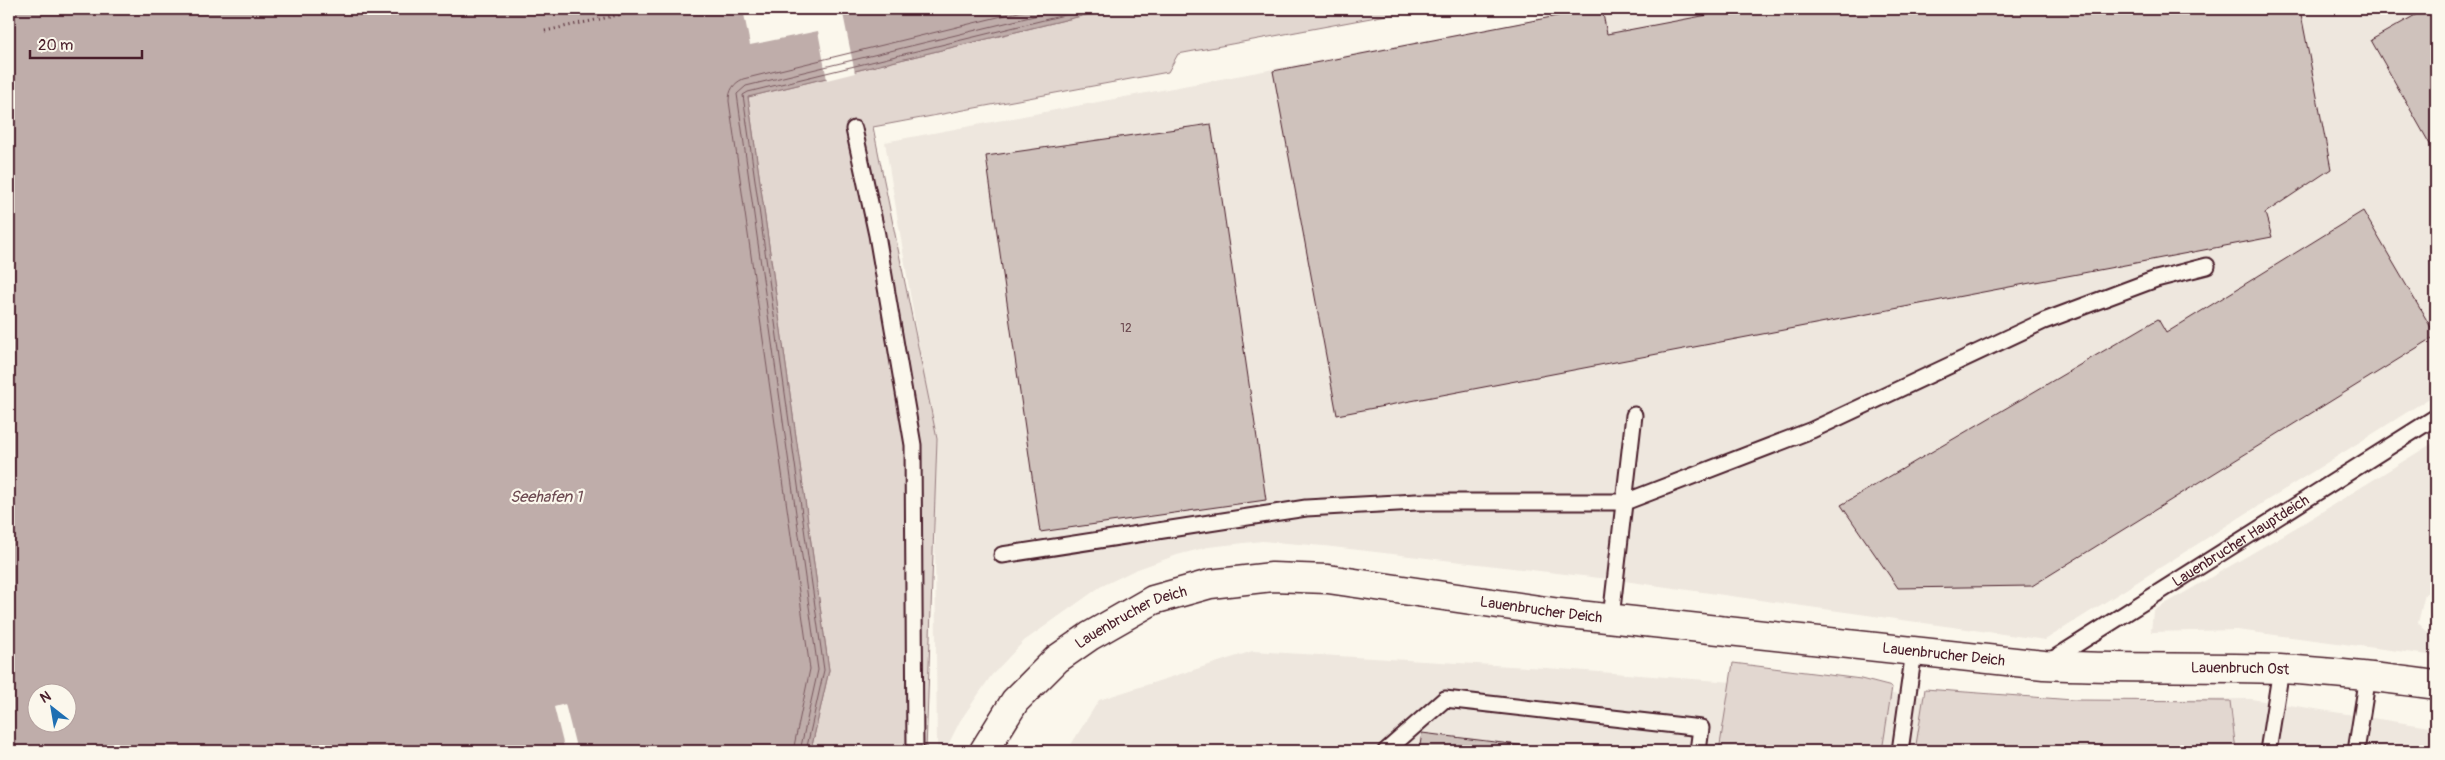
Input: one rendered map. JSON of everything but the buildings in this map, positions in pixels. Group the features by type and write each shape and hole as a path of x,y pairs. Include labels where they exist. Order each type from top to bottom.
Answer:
{"street":[{"name":"Lauenbrucher Deich","path":"984,751 1015,701 1057,659 1090,636 1153,600 1210,584 1272,577 1328,579 1611,618 2044,665"},
{"name":"Lauenbruch Ost","path":"2044,665 2110,668 2280,669 2368,676 2436,685"}],"lane":[{"path":"854,129 877,235 913,445 915,751"},
{"path":"1002,555 1306,508 1416,502 1625,502 1812,430 2044,321 2156,279 2207,266"},
{"path":"1611,618 1634,415"},
{"name":"Lauenbrucher Hauptdeich","path":"2044,665 2436,417"},
{"path":"1900,751 1914,651"},
{"path":"2268,751 2280,669"},
{"path":"2356,751 2368,676"},
{"path":"1386,751 1445,699 1701,728 1698,751"}],"path":[{"path":"545,31 646,9"}],"shaded area":[{"path":"1110,9 1419,9 1178,54 1168,72 873,127 937,439 926,751 813,751 811,750 829,670 748,97"},
{"path":"1593,9 2436,9 2436,394 2045,640 1617,580 1324,546 1262,541 1208,547 1177,555 1135,570 1100,587 1024,641 991,676 960,721 945,751 937,751 934,439 885,142"},
{"path":"2436,441 2436,587 2425,594 2418,623 2436,640 2436,656 2237,630 2151,632 2153,611 2302,524"},
{"path":"1253,651 1546,668 1984,701 2251,699 2436,728 2436,751 1067,751 1099,700"},
{"path":"1733,663 1861,679 1892,687 1882,751 1719,751"},
{"path":"1925,689 2073,700 2230,701 2236,751 1915,751"}],"water":[{"name":"Seehafen 1","path":"9,9 1110,9 748,97 829,670 811,750 9,751"}],"pier":[{"path":"743,9 842,9 855,73 827,80 818,31 750,45"},
{"path":"565,704 577,751 565,751 554,707"}]}
